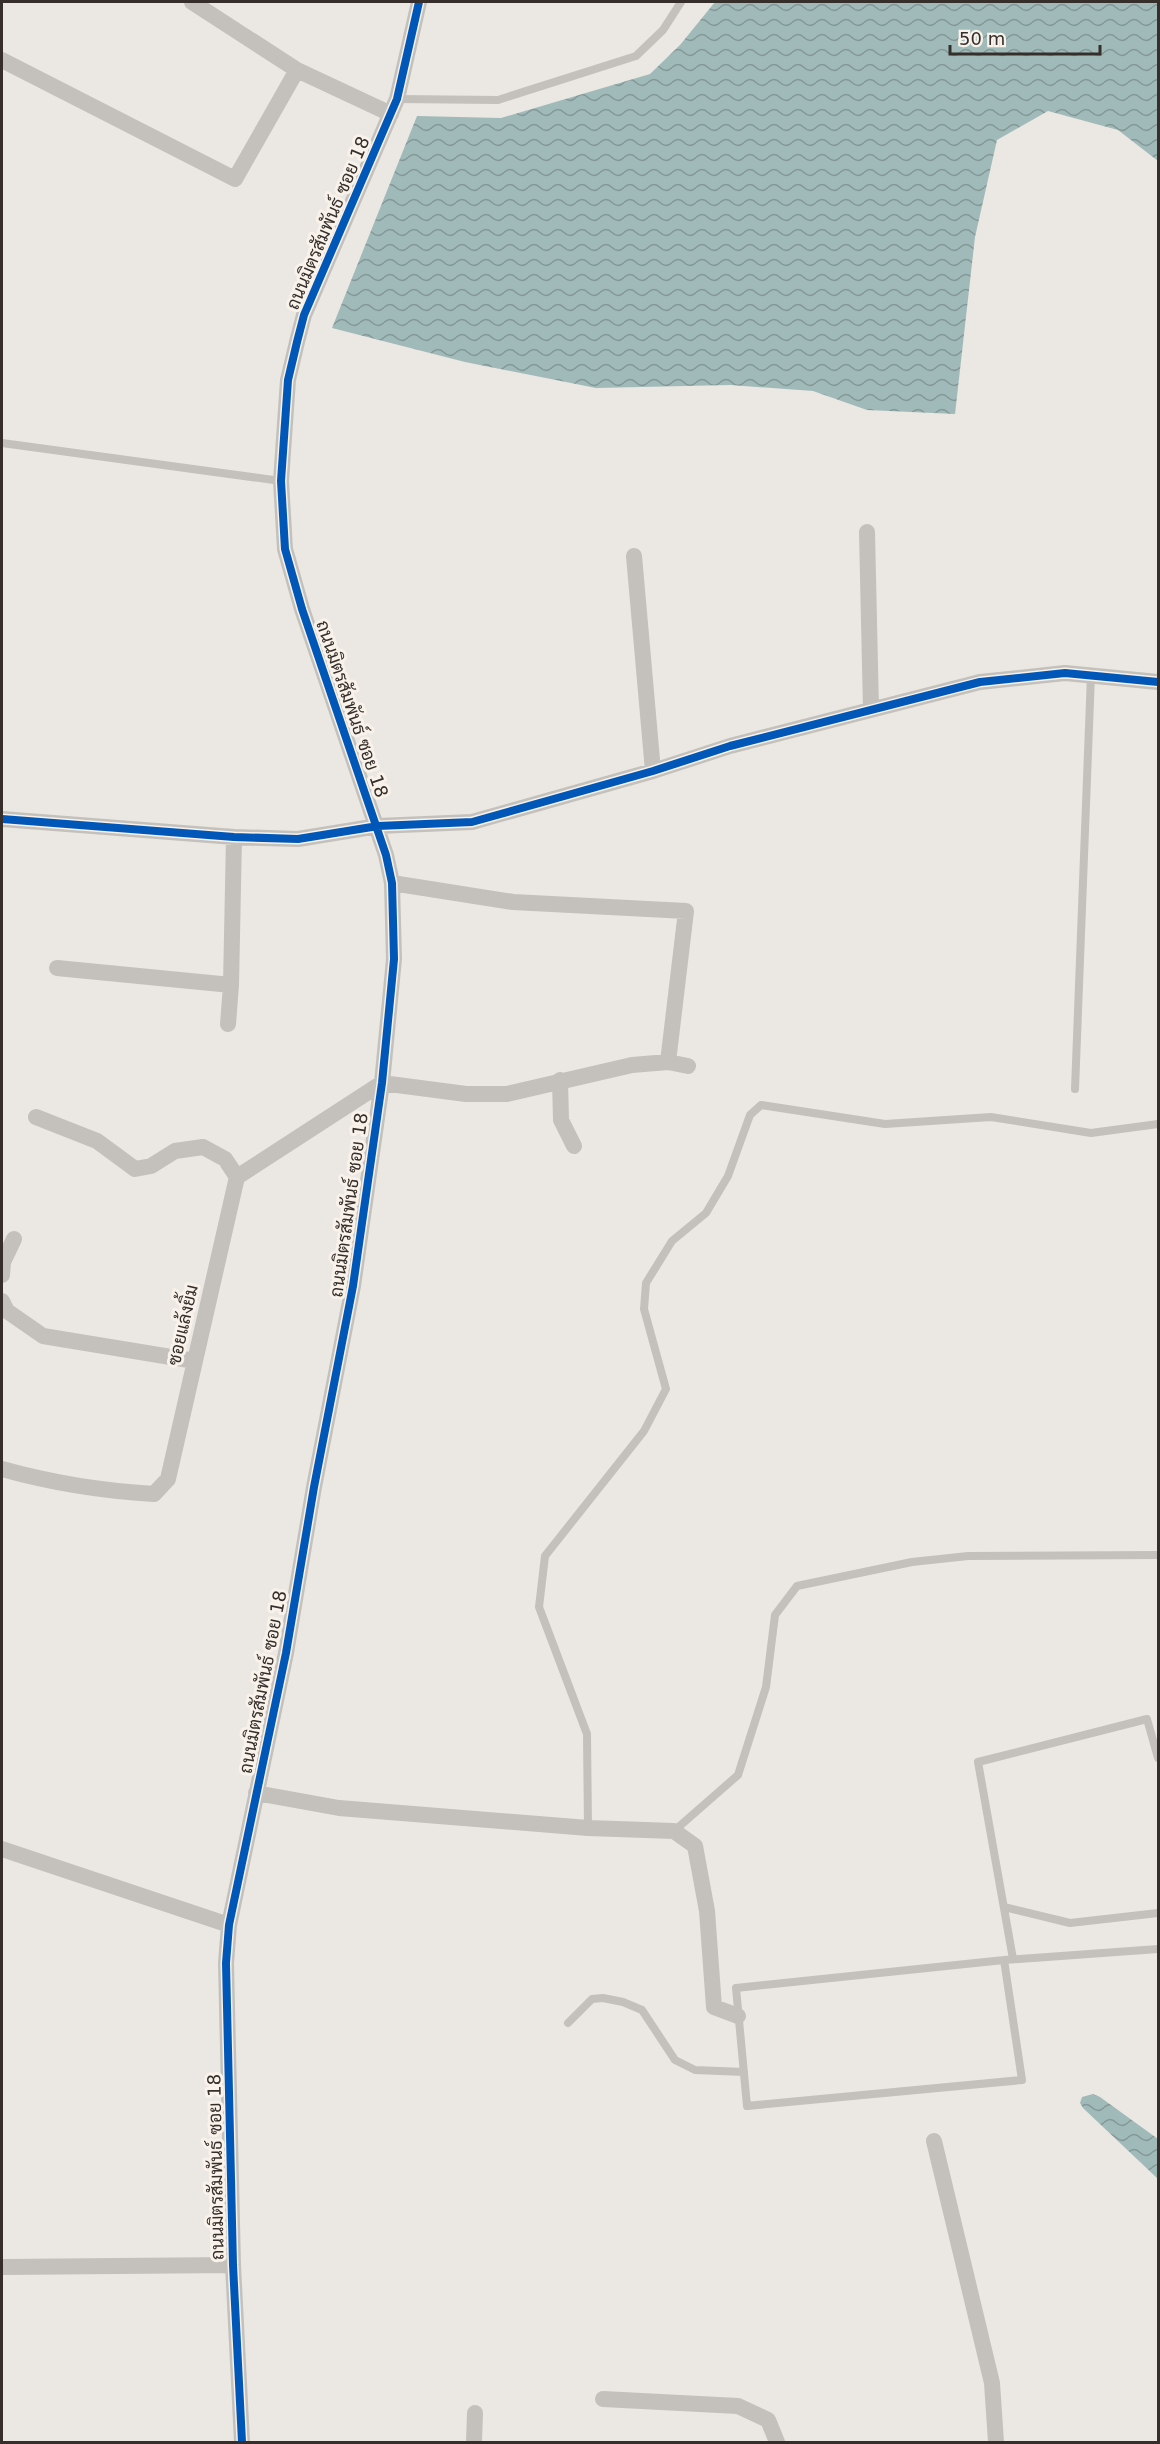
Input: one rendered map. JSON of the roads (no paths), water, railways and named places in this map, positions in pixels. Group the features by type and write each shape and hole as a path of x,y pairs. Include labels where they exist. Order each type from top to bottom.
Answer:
{"street":[{"path":"192,2 297,70 391,114"},
{"name":"ถนนมิตรสัมพันธ์ ซอย 18","path":"242,2442 233,2265 226,1963 229,1925 286,1653 314,1487 353,1286 382,1083 394,959 392,883 378,826 302,609 285,549 281,480 288,380 304,315 397,99 419,2"},
{"path":"2,60 235,179 297,70"},
{"path":"867,532 871,710"},
{"path":"634,556 653,771"},
{"path":"2,819 234,837 298,839 378,826 472,822 653,771 730,746 980,682 1065,673 1158,682"},
{"path":"228,1024 234,837"},
{"path":"392,883 513,902 686,911 668,1062"},
{"path":"57,968 231,985"},
{"path":"36,1117 97,1141 135,1168 151,1166 176,1150 203,1147 225,1159 237,1177 382,1083 466,1094 507,1094 632,1065 668,1062 688,1066"},
{"path":"560,1080 561,1120 574,1146"},
{"name":"ซอยแล้งยิ้ม","path":"2,1468 38,1479 109,1491 154,1494 168,1479 237,1177"},
{"path":"2,1275 3,1262 14,1239"},
{"path":"2,1301 7,1311 43,1336 195,1361"},
{"path":"256,1792 339,1808 588,1828 674,1831 695,1846 707,1911 714,2007 738,2016"},
{"path":"2,1849 229,1925"},
{"path":"934,2141 992,2383 996,2442"},
{"path":"2,2266 233,2265"},
{"path":"603,2398 738,2406 768,2420 777,2442"},
{"path":"474,2442 475,2413"}],"lane":[{"path":"397,99 498,100 636,56 663,30 681,2"},
{"path":"2,443 281,480"},
{"path":"1075,1089 1091,675"},
{"path":"588,1828 586,1734 539,1607 545,1556 644,1431 666,1389 644,1309 646,1282 672,1241 706,1213 728,1176 750,1115 761,1105 885,1124 991,1117 1091,1133 1158,1124"},
{"path":"674,1831 738,1775 766,1687 775,1615 797,1586 912,1562 968,1556 1158,1555"},
{"path":"1158,1758 1147,1719 978,1762 1004,1907 1008,1959 1022,2080 747,2106 736,1988 1008,1959 1158,1949"},
{"path":"1004,1907 1071,1923 1158,1913"},
{"path":"567,2023 591,1999 603,1998 623,2002 642,2010 675,2060 695,2070 744,2072"}],"water":[{"path":"715,2 1158,2 1158,161 1118,130 1048,111 997,140 975,237 955,414 867,410 813,391 730,385 596,388 465,362 332,328 417,116 501,118 650,74 680,45"},
{"path":"1093,2094 1158,2139 1158,2179 1083,2108 1080,2103 1082,2097"}]}
